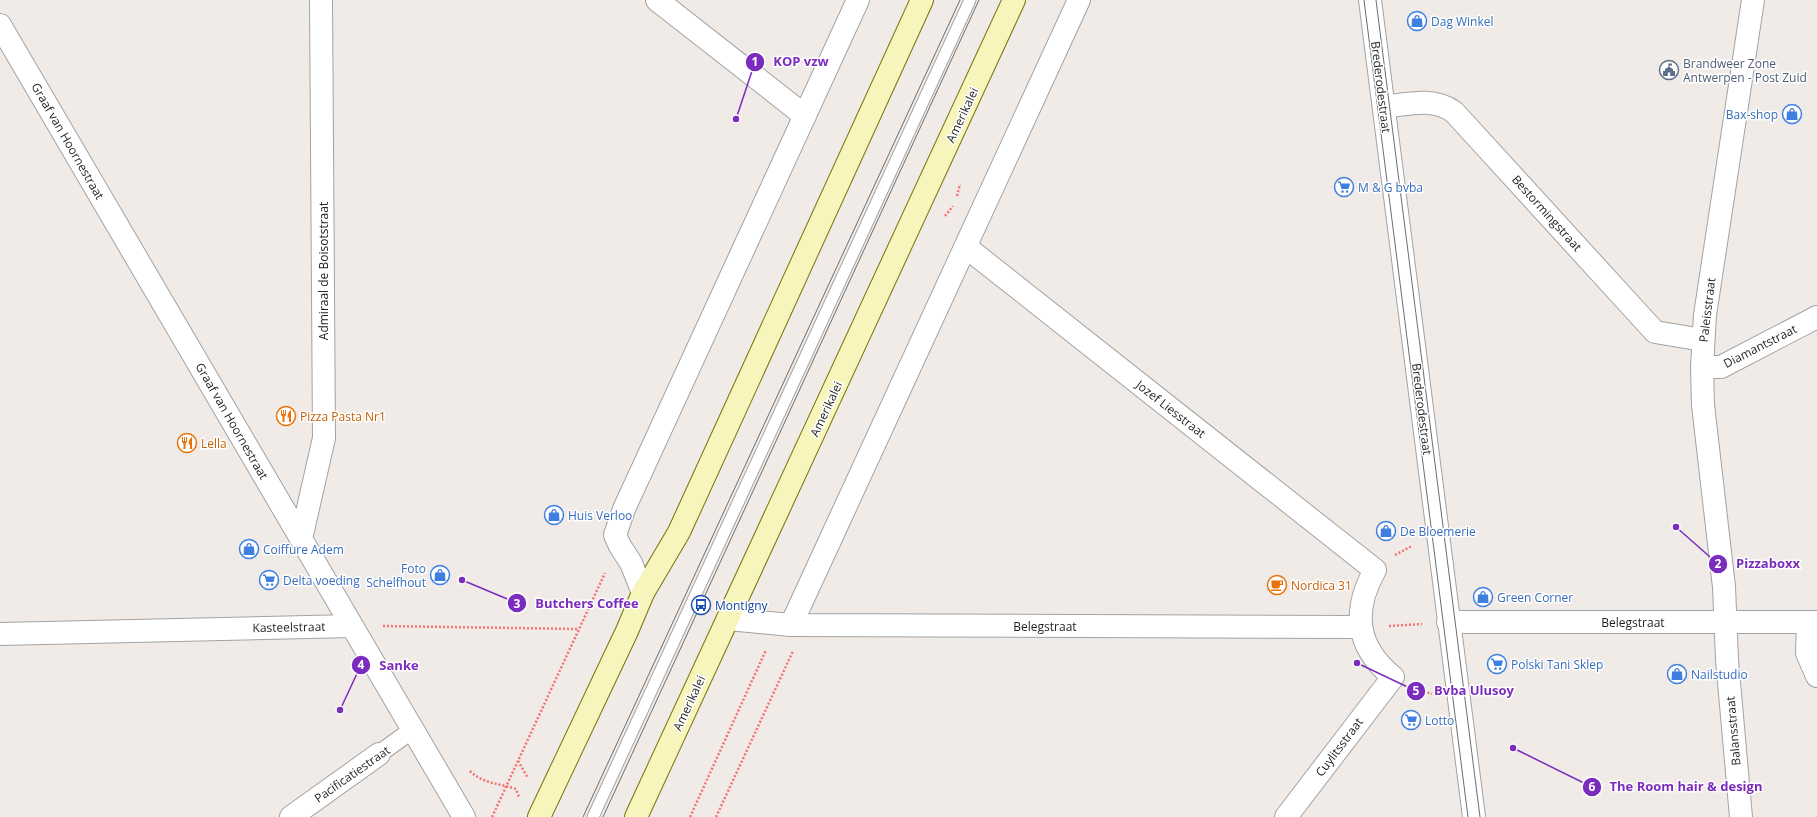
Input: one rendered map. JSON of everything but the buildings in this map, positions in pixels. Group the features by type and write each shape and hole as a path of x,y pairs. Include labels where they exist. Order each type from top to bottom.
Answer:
{"main road":[{"path":"539,817 628,631 644,593 680,532 922,0"},
{"name":"Amerikalei","path":"636,817 1014,0"}],"street":[{"name":"Admiraal de Boisotstraat","path":"300,539 324,438 321,0"},
{"path":"658,0 805,116"},
{"path":"644,593 631,563 615,535 624,509 858,0"},
{"path":"791,625 1079,0"},
{"name":"Brederodestraat","path":"1370,0 1474,817"},
{"name":"Paleisstraat","path":"1727,622 1704,404 1702,367 1703,340 1753,0"},
{"name":"Graaf van Hoornestraat","path":"0,25 464,817"},
{"name":"Bestormingstraat","path":"1384,107 1421,103 1437,103 1446,106 1454,112 1655,332 1703,340"},
{"name":"Jozef Liesstraat","path":"966,247 1375,570"},
{"name":"Diamantstraat","path":"1702,367 1721,367 1817,317"},
{"path":"1375,570 1368,583 1364,596 1361,627 1364,642 1371,656 1393,677"},
{"name":"Belegstraat","path":"728,619 791,625 1361,627"},
{"name":"Belegstraat","path":"1448,622 1813,622"},
{"name":"Balansstraat","path":"1727,622 1727,660 1741,817"},
{"path":"1813,622 1807,653 1817,676"},
{"name":"Kasteelstraat","path":"0,634 351,626"},
{"name":"Cuylitsstraat","path":"1286,817 1393,677"},
{"name":"Pacificatiestraat","path":"291,817 412,730"}],"lane":[{"path":"593,817 970,0"}],"path":[{"path":"1375,570 1401,551 1418,544 1438,540"},
{"path":"492,817 579,629 620,546"},
{"path":"1361,627 1448,622"},
{"path":"690,817 767,646 791,625"},
{"path":"716,817 791,625"},
{"path":"351,626 579,629"},
{"path":"1393,677 1403,684 1423,692 1444,696 1458,694"},
{"path":"518,761 531,783"}],"tram line":[{"path":"583,817 960,0"},
{"path":"603,817 979,0"},
{"path":"1364,0 1468,817"},
{"path":"1376,0 1480,817"}],"place":[{"name":"Dag Winkel","path":"1417,21"},
{"name":"Brandweer Zone Antwerpen - Post Zuid","path":"1669,70"},
{"name":"Bax-shop","path":"1792,114"},
{"name":"KOP vzw","path":"736,119"},
{"name":"M & G bvba","path":"1344,187"},
{"name":"Pizza Pasta Nr1","path":"286,416"},
{"name":"Lella","path":"187,443"},
{"name":"Huis Verloo","path":"554,515"},
{"name":"Pizzaboxx","path":"1676,527"},
{"name":"De Bloemerie","path":"1386,531"},
{"name":"Coiffure Adem","path":"249,549"},
{"name":"Foto Schelfhout","path":"440,575"},
{"name":"Delta voeding","path":"269,580"},
{"name":"Butchers Coffee","path":"462,580"},
{"name":"Nordica 31","path":"1277,585"},
{"name":"Green Corner","path":"1483,597"},
{"name":"Montigny","path":"701,605"},
{"name":"Bvba Ulusoy","path":"1357,663"},
{"name":"Polski Tani Sklep","path":"1497,664"},
{"name":"Nailstudio","path":"1677,674"},
{"name":"Sanke","path":"340,710"},
{"name":"Lotto","path":"1411,720"},
{"name":"The Room hair & design","path":"1513,748"}]}
